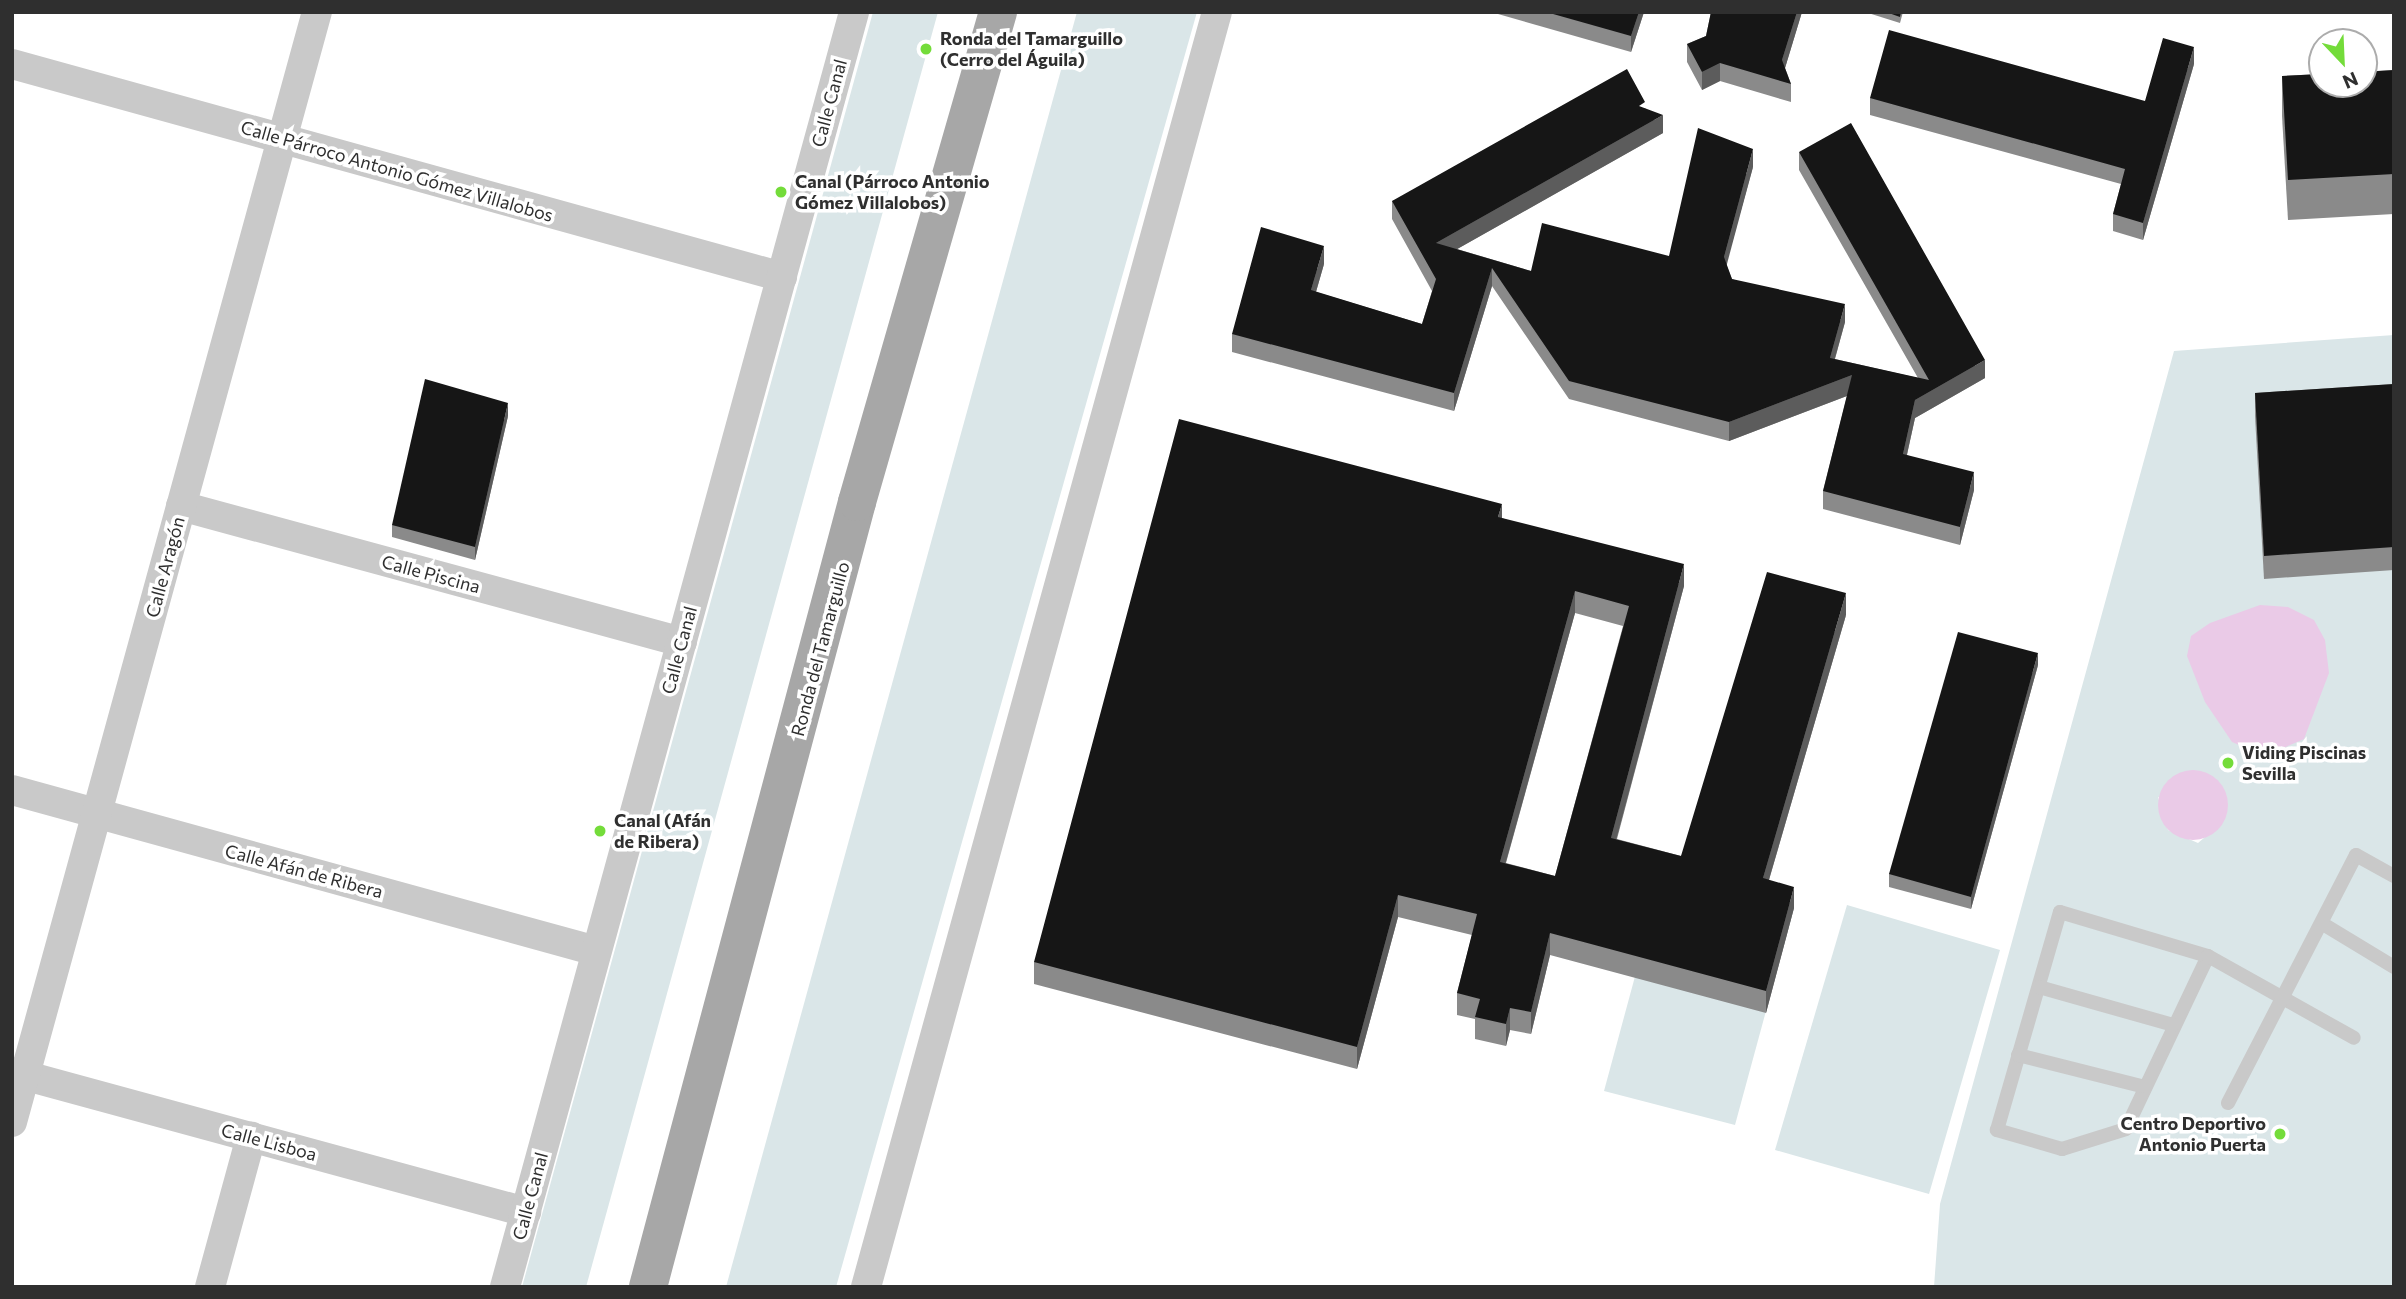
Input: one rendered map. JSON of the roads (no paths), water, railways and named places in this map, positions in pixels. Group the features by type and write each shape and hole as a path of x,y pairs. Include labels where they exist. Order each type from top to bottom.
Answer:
{"main road":[{"name":"Ronda del Tamarguillo","path":"648,1287 858,502 998,12"}],"street":[{"name":"Calle Aragón","path":"12,1122 19,1074 97,814 317,12"},
{"name":"Calle Canal","path":"505,1287 853,12"},
{"path":"866,1287 1217,12"},
{"name":"Calle Párroco Antonio Gómez Villalobos","path":"12,64 782,278"},
{"name":"Calle Piscina","path":"181,506 681,642"},
{"name":"Calle Afán de Ribera","path":"12,790 596,951"},
{"name":"Calle Lisboa","path":"19,1074 526,1212"},
{"path":"210,1287 251,1137"}],"lane":[{"path":"2228,1104 2323,924 2356,855 2394,876"},
{"path":"2208,956 2141,1086 2126,1129 2062,1149 1997,1130 2060,912 2208,956 2284,994 2354,1038"},
{"path":"2323,924 2394,967"},
{"path":"2039,987 2173,1025"},
{"path":"2018,1055 2141,1086"}],"place":[{"name":"Ronda del Tamarguillo (Cerro del Águila)","path":"926,49"},
{"name":"Canal (Párroco Antonio Gómez Villalobos)","path":"781,192"},
{"name":"Viding Piscinas Sevilla","path":"2228,763"},
{"name":"Canal (Afán de Ribera)","path":"600,831"},
{"name":"Centro Deportivo Antonio Puerta","path":"2280,1134"}]}
